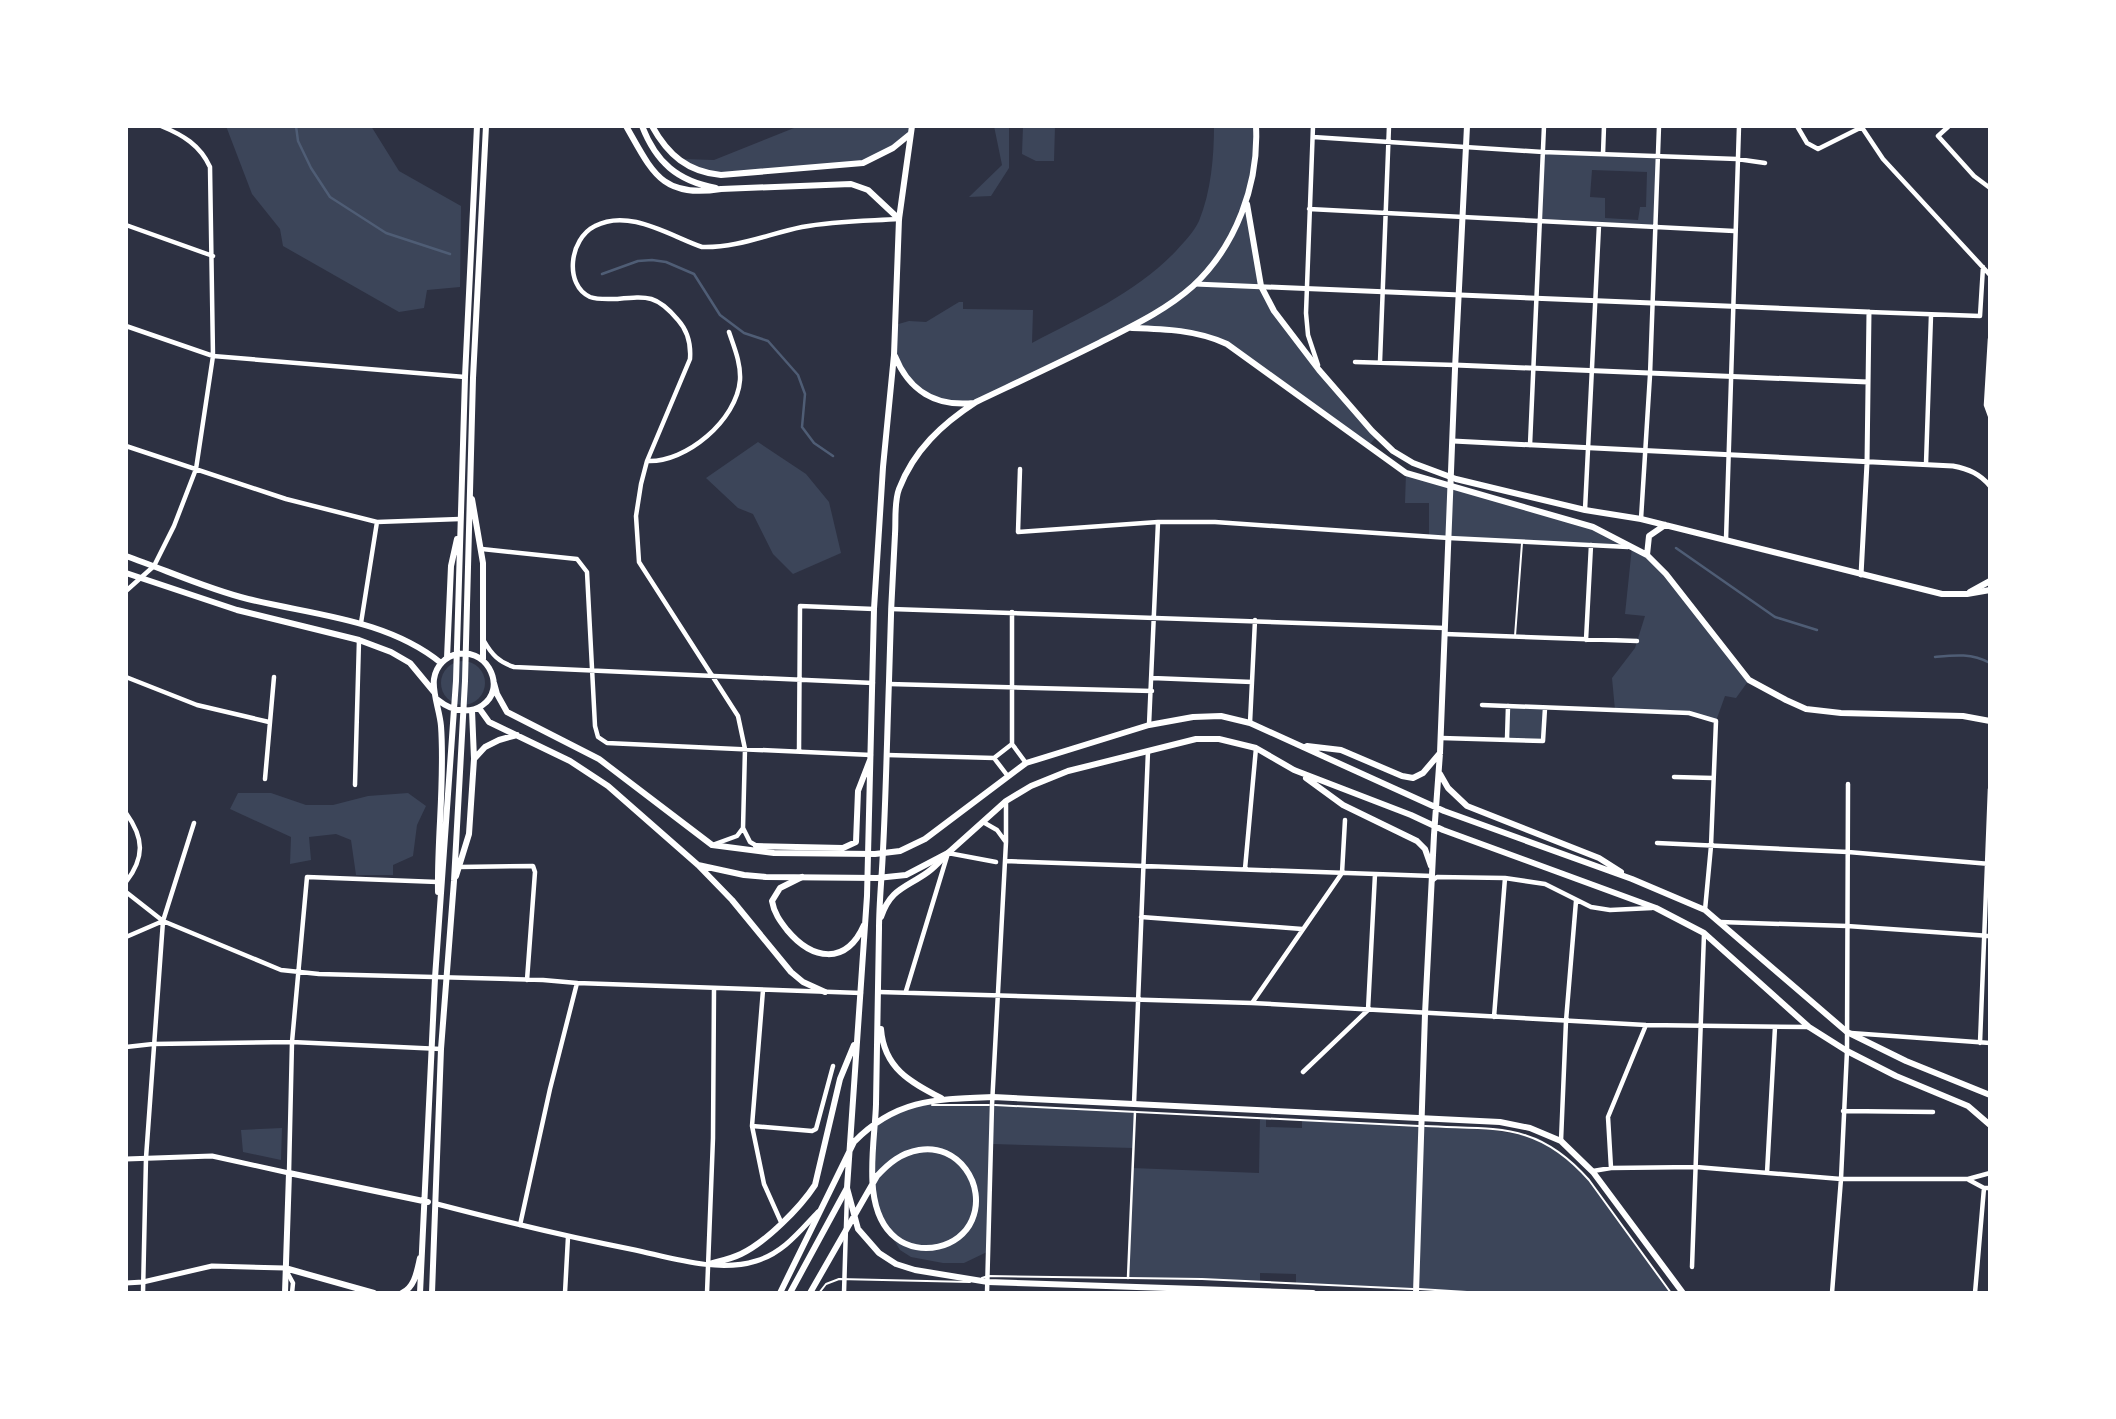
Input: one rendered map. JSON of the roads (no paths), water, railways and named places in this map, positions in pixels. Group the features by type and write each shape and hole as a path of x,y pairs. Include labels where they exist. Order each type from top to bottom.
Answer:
{"main road":[{"path":"420,1293 438,937 456,681 465,377 477,126"},
{"path":"432,1293 441,1049 465,681 469,486 486,126"},
{"path":"626,126 654,172 664,183 681,190 700,192 851,184 867,190 900,219"},
{"path":"642,126 666,166 700,185 721,189"},
{"path":"652,126 670,152 684,164 700,172 721,175 863,163 892,148 909,135"},
{"path":"912,126 900,219 894,355 883,467 874,609 866,920 847,1188 858,1229 879,1253 896,1264 974,1281 988,1279 1313,1293"},
{"path":"810,1293 877,1176 892,1161 906,1153 922,1149 937,1150 953,1156 972,1177 977,1201 972,1220 963,1234 950,1243 934,1248 919,1248 906,1245 894,1237 884,1224 872,1185 879,992 879,926 887,755 890,609 898,492 914,459 936,430 976,402 1130,327 1172,303 1195,284 1225,244 1246,202 1253,180 1256,126"},
{"path":"1416,1291 1425,1014 1441,738 1467,126"},
{"path":"1246,202 1261,286 1274,311 1319,370 1372,431 1393,451 1413,463 1456,479 1585,510 1641,519 1942,594 1968,594 1990,590"},
{"path":"1130,327 1177,329 1211,337 1227,344 1406,473 1593,527 1633,547 1647,555 1666,574 1749,680 1786,700 1807,709 1841,713 1964,716 1990,720"},
{"path":"894,355 911,385 925,396 958,405 976,402"},
{"path":"469,486 482,549 482,659"},
{"path":"438,937 441,747 434,677 444,660 452,566 460,519"},
{"path":"1647,555 1649,536 1665,525"},
{"path":"126,556 246,599 361,623 444,660"},
{"path":"126,573 237,610 359,640 391,652 410,663 436,697 458,712 476,709 491,694 494,683"},
{"path":"1968,594 1990,581"},
{"path":"444,660 461,653 469,653 482,659 489,666 497,694 508,712 599,759 712,845 774,853 875,854 900,851 926,839 1026,763 1149,725 1192,717 1221,716 1250,723 1444,811 1632,879 1705,910 1847,1032 1906,1061 1990,1095"},
{"path":"454,881 469,834 476,709"},
{"path":"476,709 489,722 570,761 608,786 698,865 732,900 791,972 803,982 825,992"},
{"path":"474,759 485,747 517,735"},
{"path":"879,926 885,908 897,891 928,872 1006,801 1031,786 1068,771 1196,739 1219,739 1256,748 1294,770 1343,805 1417,841 1424,849 1434,876"},
{"path":"1298,745 1341,750 1402,776 1413,778 1423,773 1440,753"},
{"path":"756,846 843,848 856,842 859,791 872,755"},
{"path":"1294,770 1443,830 1656,908 1704,933 1809,1027 1847,1051 1896,1076 1954,1099 1983,1117 1990,1125"},
{"path":"1439,773 1448,788 1467,806 1599,858 1632,879"},
{"path":"698,865 744,875 892,878 906,875 948,853"},
{"path":"802,877 780,888 772,901 778,919 806,948 825,954 845,950 860,934 866,920"},
{"path":"879,992 882,1038 891,1063 913,1083 944,1099"},
{"path":"709,1264 744,1253 761,1241 807,1198 815,1185 840,1079 858,1038"},
{"path":"780,1293 854,1142 869,1127 892,1112 944,1099 1422,1117 1500,1122 1530,1128 1561,1141 1592,1172 1683,1293"},
{"path":"285,1293 289,1173 437,1204"},
{"path":"790,1293 847,1188"},
{"path":"407,1292 415,1279 424,1242"},
{"path":"285,1268 374,1293"}],"street":[{"path":"126,591 154,566 174,526 195,469 213,356 210,167 196,144 161,126"},
{"path":"1313,126 1306,288 1308,335 1319,370"},
{"path":"1380,362 1389,126"},
{"path":"1530,445 1531,370 1544,126"},
{"path":"1603,154 1604,126"},
{"path":"1641,519 1647,451 1659,126"},
{"path":"1726,541 1739,126"},
{"path":"1797,126 1807,143 1818,149 1861,127 1883,159 1990,275"},
{"path":"1949,126 1938,136 1974,176 1990,188"},
{"path":"1313,137 1543,152 1737,159 1765,163"},
{"path":"1310,209 1734,231"},
{"path":"774,853 750,842 744,828 744,749 738,716 639,562 636,516 647,461 690,359 689,342 681,323 656,299 600,299 584,292 574,270 573,253 576,244 589,229 617,220 647,225 702,247 710,247 742,244 825,223 900,219"},
{"path":"126,225 213,256"},
{"path":"1585,510 1599,225"},
{"path":"1195,284 1980,316 1983,266"},
{"path":"1861,575 1867,463 1869,312"},
{"path":"1926,464 1931,315"},
{"path":"126,326 213,356 465,377"},
{"path":"647,461 668,461 685,452 706,437 727,412 737,393 740,380 729,332"},
{"path":"1990,339 1986,405 1990,416"},
{"path":"1355,362 1868,382"},
{"path":"1453,441 1926,464 1967,469 1983,478 1990,486"},
{"path":"126,446 286,499 377,522 460,519"},
{"path":"1020,469 1018,532 1158,522 1215,522 1633,547"},
{"path":"361,623 377,522"},
{"path":"1149,725 1158,522"},
{"path":"1586,640 1591,545"},
{"path":"482,549 577,559 587,572 595,726 598,737 607,743 872,755"},
{"path":"799,751 800,606 874,609"},
{"path":"890,609 1255,620 1515,637 1637,641"},
{"path":"1012,612 1012,744 1026,763"},
{"path":"1250,723 1255,620"},
{"path":"482,637 490,652 501,662 514,667 873,683"},
{"path":"355,785 359,640"},
{"path":"126,677 198,705 269,722"},
{"path":"265,779 274,677"},
{"path":"1152,678 1252,682"},
{"path":"889,684 1152,691"},
{"path":"1482,705 1689,713 1716,721 1711,846 1705,910"},
{"path":"1507,739 1508,706"},
{"path":"1441,738 1543,741 1545,708"},
{"path":"887,755 994,758 1012,744"},
{"path":"1245,870 1256,748"},
{"path":"1127,1285 1148,750"},
{"path":"994,758 1007,775"},
{"path":"1674,777 1713,778"},
{"path":"1832,1293 1847,1051 1848,784"},
{"path":"1980,1043 1987,936 1990,789"},
{"path":"988,1293 1006,801"},
{"path":"126,813 138,830 140,839 137,863 126,882"},
{"path":"1252,1003 1342,873 1346,820"},
{"path":"983,822 997,830 1006,842"},
{"path":"142,1293 146,1158 163,921 194,823"},
{"path":"712,845 737,836 744,828"},
{"path":"1657,843 1848,852 1989,864"},
{"path":"906,991 948,853 996,862"},
{"path":"1005,861 1505,878 1545,884 1591,907 1610,910 1656,908"},
{"path":"460,867 533,866 535,872 527,980"},
{"path":"1303,1072 1368,1010 1375,874"},
{"path":"126,1159 212,1156 289,1173 292,1042 307,877 438,882"},
{"path":"1494,1017 1505,878"},
{"path":"126,892 163,921 282,970 861,993"},
{"path":"1561,1141 1566,1021 1576,901"},
{"path":"1141,917 1303,929"},
{"path":"126,937 163,921"},
{"path":"1720,922 1847,926 1987,936"},
{"path":"1692,1267 1704,933"},
{"path":"520,1225 577,983"},
{"path":"707,1293 715,988"},
{"path":"763,990 752,1126 764,1184 781,1222"},
{"path":"879,992 1252,1003 1646,1025 1809,1027"},
{"path":"1611,1168 1608,1117 1646,1025"},
{"path":"1767,1173 1775,1027"},
{"path":"1847,1032 1990,1043"},
{"path":"126,1047 153,1044 292,1042 441,1049"},
{"path":"752,1126 812,1131 816,1129 833,1066"},
{"path":"1843,1111 1933,1112"},
{"path":"1592,1172 1611,1168 1696,1167 1841,1179 1969,1180 1990,1174"},
{"path":"1969,1180 1987,1188 1975,1293"},
{"path":"844,1293 847,1188"},
{"path":"437,1204 568,1237 709,1264 736,1265 754,1262 788,1245 819,1211"},
{"path":"565,1293 568,1237"},
{"path":"126,1283 143,1282 212,1266 285,1268 293,1283 292,1293"}],"lane":[{"path":"1515,637 1522,542"},
{"path":"912,1105 993,1101"},
{"path":"1135,1108 1515,1132 1538,1138 1575,1164 1589,1180 1671,1293"},
{"path":"819,1293 826,1284 839,1279 924,1283 974,1281"},
{"path":"1127,1285 1296,1283 1483,1293"}],"waterway":[{"path":"296,126 298,141 311,168 330,197 386,233 450,254"},
{"path":"602,274 638,261 652,260 666,262 694,274 720,315 744,333 768,341 798,375 805,394 802,427 814,443 833,456"},
{"path":"1676,548 1775,617 1817,630"},
{"path":"1935,657 1970,656 1990,663"}]}
